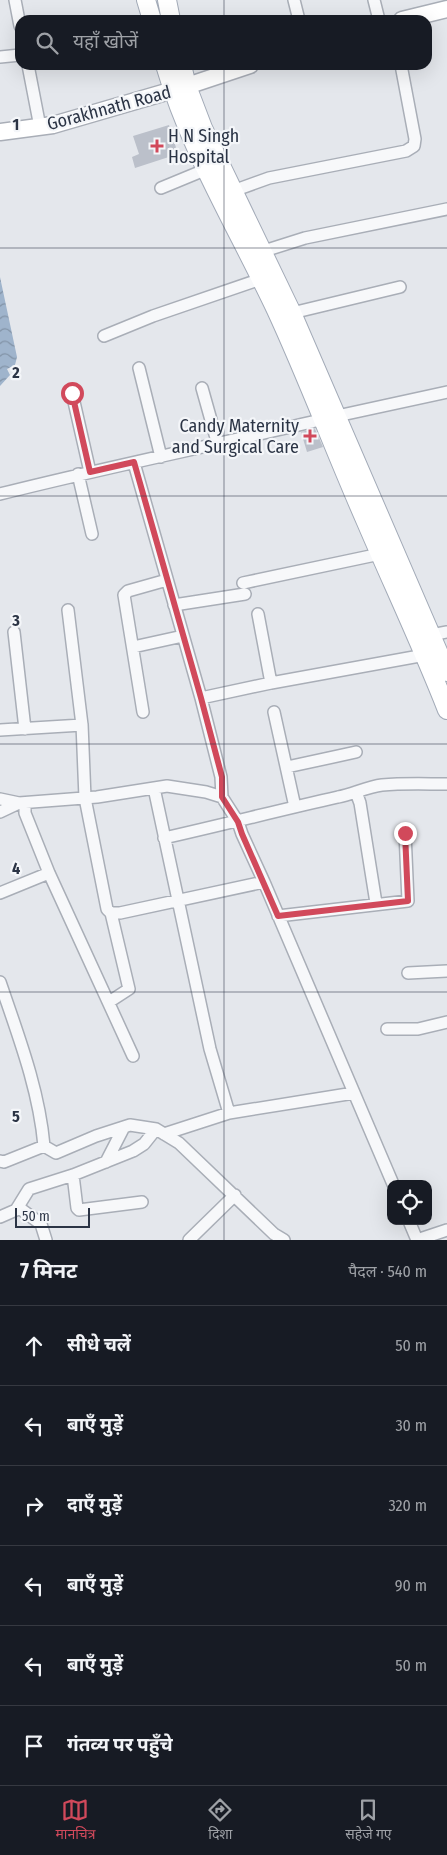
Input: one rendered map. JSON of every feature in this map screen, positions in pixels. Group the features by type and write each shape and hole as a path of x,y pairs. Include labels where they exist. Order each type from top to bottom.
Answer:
{"main road":[{"path":"146,0 150,15"},
{"path":"166,0 170,15"},
{"path":"415,15 436,7"},
{"path":"168,70 203,128 264,251 292,313 380,554 447,710"},
{"path":"182,70 180,88 207,169 290,340 439,634 447,672"},
{"name":"Gorakhnath Road","path":"0,132 53,125 235,70"}],"street":[{"path":"15,0 18,15"},
{"path":"294,0 298,15"},
{"path":"374,0 378,15"},
{"path":"0,57 15,56"},
{"path":"29,70 40,127"},
{"path":"233,191 270,178 406,151 414,146 415,139 402,70"},
{"path":"160,188 207,169"},
{"path":"264,251 305,238 447,209"},
{"path":"104,336 153,316 261,279"},
{"path":"292,313 400,287"},
{"path":"139,368 161,457"},
{"path":"202,388 218,444"},
{"path":"0,494 78,474 447,392"},
{"path":"72,393 90,472"},
{"path":"134,462 222,777 222,797 238,822 391,1180"},
{"path":"78,474 92,534"},
{"path":"174,605 380,554"},
{"path":"143,712 124,595 126,592 167,580"},
{"path":"68,610 82,724 85,798 107,909 111,913 129,989 109,1002"},
{"path":"258,614 271,683"},
{"path":"14,632 25,729"},
{"path":"133,647 183,636"},
{"path":"201,698 271,683 425,655"},
{"path":"274,712 295,806"},
{"path":"0,730 80,726 82,724"},
{"path":"287,767 356,752"},
{"path":"164,838 238,822 370,787 447,784"},
{"path":"0,799 22,803 85,798 167,786 206,792 222,797"},
{"path":"154,788 210,1049 229,1113"},
{"path":"356,792 360,804 376,903"},
{"path":"0,812 22,803"},
{"path":"22,803 49,873 133,1056"},
{"path":"278,916 376,903 406,902 409,900 405,833"},
{"path":"0,893 49,873"},
{"path":"111,913 264,882"},
{"path":"408,974 447,971"},
{"path":"0,982 27,1062 43,1128 44,1146"},
{"path":"0,1022 12,1018"},
{"path":"387,1030 418,1029 447,1022"},
{"path":"0,1217 13,1212 29,1189 73,1176 138,1148 160,1131 229,1113 354,1093"},
{"path":"0,1161 4,1162 44,1146 56,1152 130,1125 160,1131 179,1143 235,1196 275,1238"},
{"path":"106,1162 124,1127"},
{"path":"73,1176 77,1208 79,1210 142,1202"},
{"path":"188,1240 235,1196"},
{"path":"18,1207 41,1224 46,1240"},
{"path":"410,1225 417,1240 447,1230"}],"water":[{"path":"0,277 17,357 15,365 7,369 10,375 0,386"}],"building":[{"path":"169,125 178,154 135,168 132,157 139,154 133,136"},
{"path":"315,429 323,447 307,452 301,432"}],"place":[{"name":"H N Singh Hospital","path":"157,146"},
{"name":"Candy Maternity and Surgical Care","path":"310,436"}],"route":[{"path":"72,393 90,472 134,462 222,777 222,797 238,822 278,916 376,903 408,901 405,833"}]}
